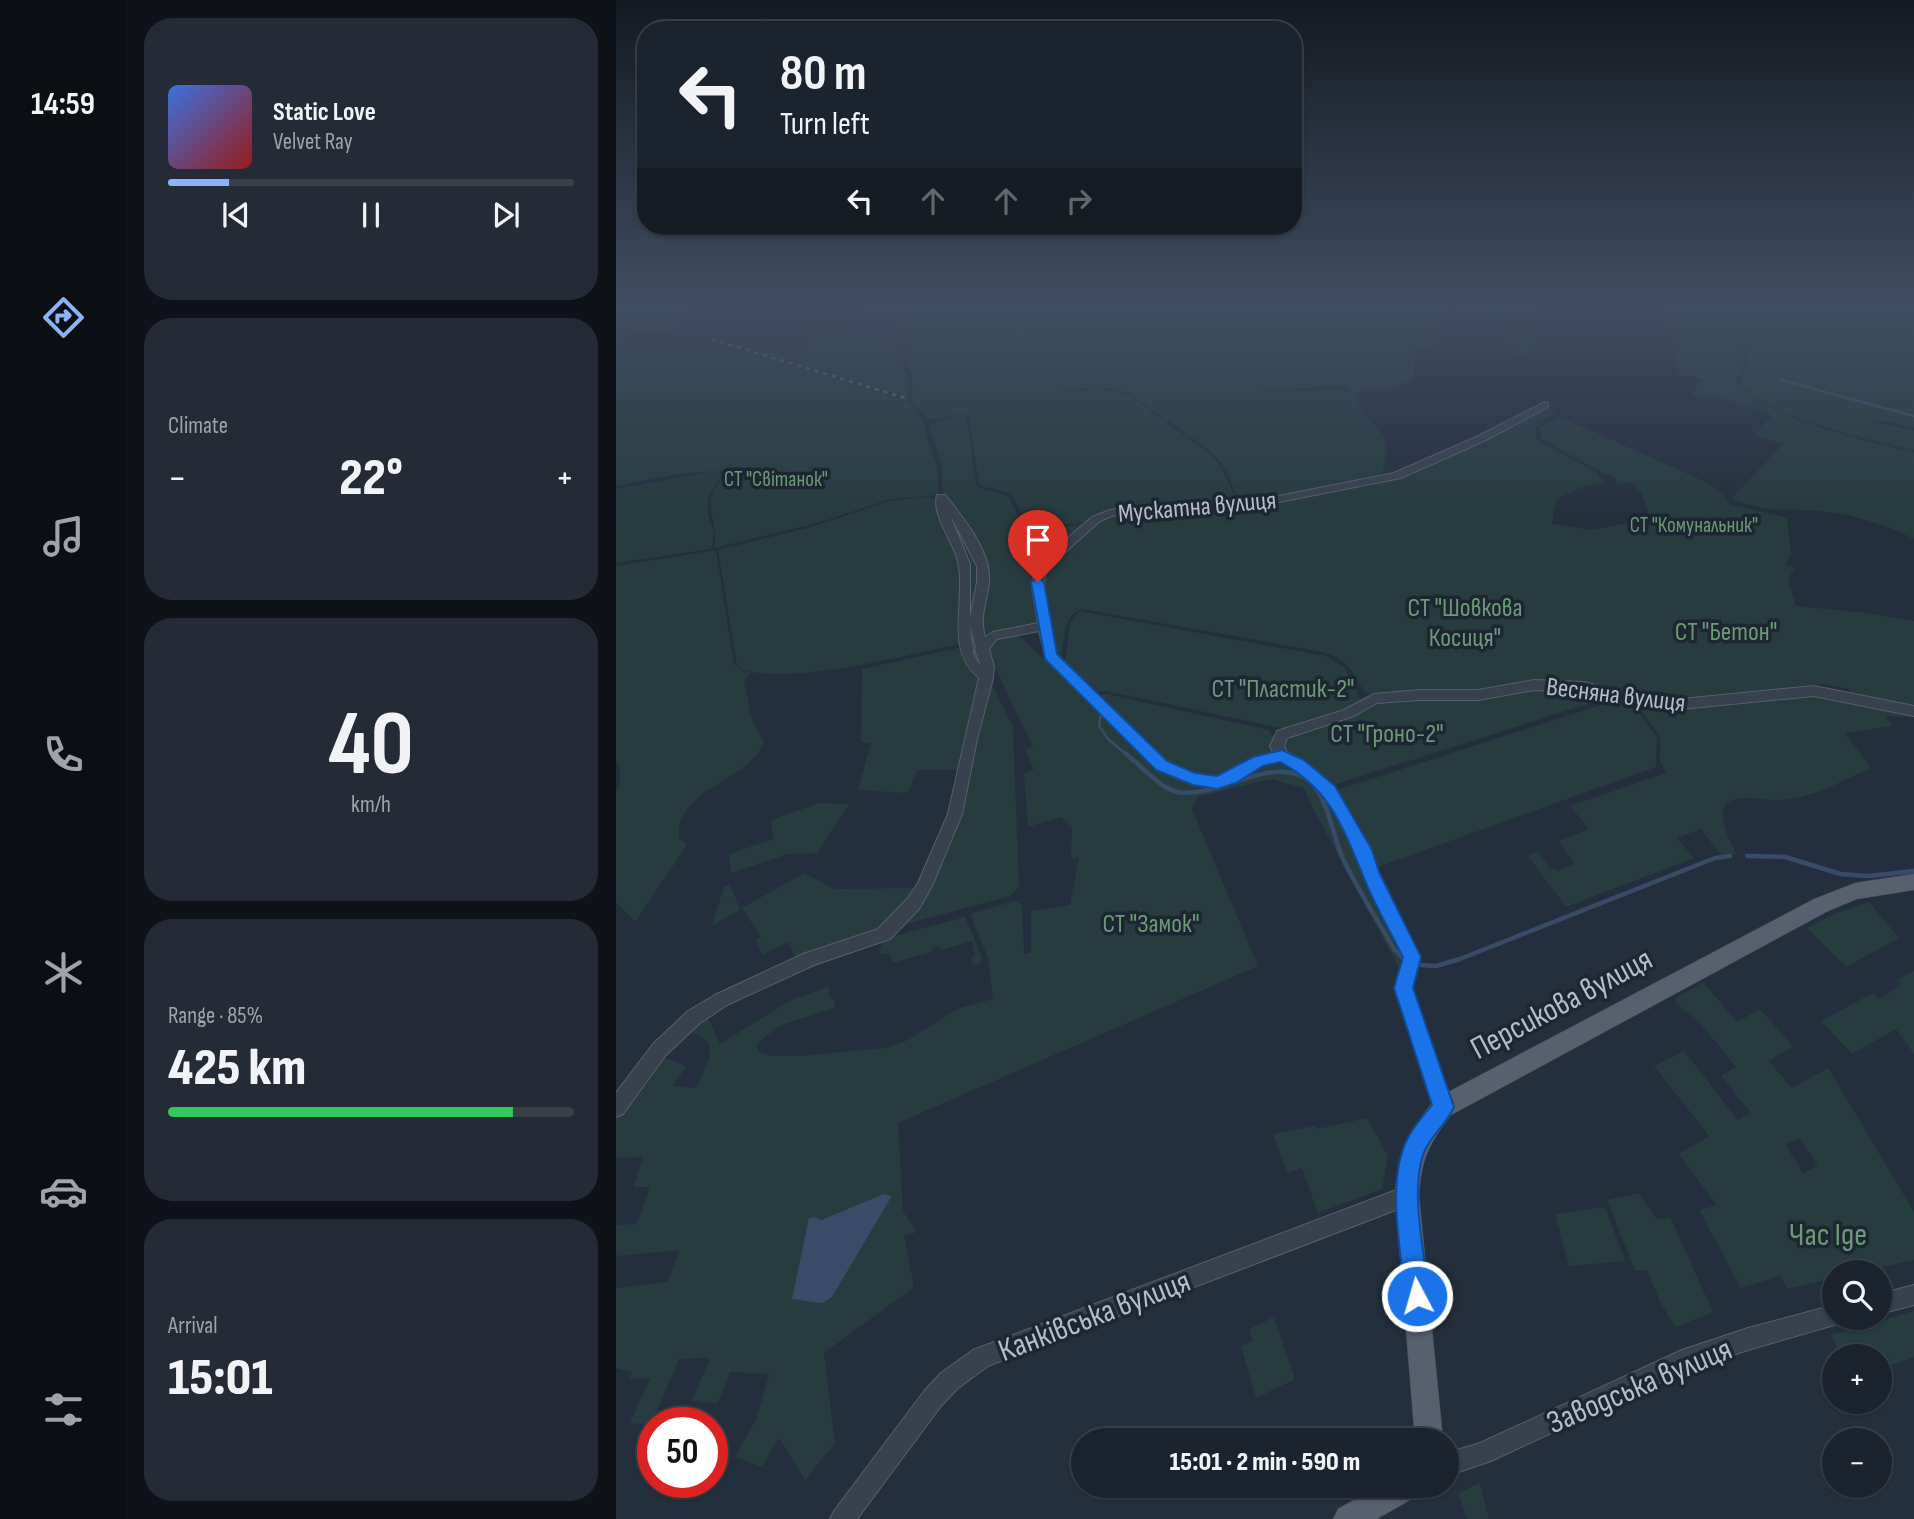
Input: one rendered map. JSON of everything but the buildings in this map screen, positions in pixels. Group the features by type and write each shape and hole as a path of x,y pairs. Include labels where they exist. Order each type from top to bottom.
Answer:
{"main road":[{"name":"Персикова вулиця","path":"1428,1428 1407,1196 1408,1174 1416,1144 1443,1107 1821,905 1855,891 1914,882"},
{"path":"1348,1519 1386,1498"}],"street":[{"name":"Мускатна вулиця","path":"1050,656 1038,587 1040,572 1050,559 1104,515 1135,508 1199,508 1266,500 1397,476 1480,439 1545,405"},
{"path":"616,1108 664,1044 680,1028 710,1006 809,959 884,934 905,913 924,886 953,821 972,731 987,678 988,667 976,633 975,618 984,572 961,522 941,497 942,511 950,523 964,563 964,624 968,657 976,670 987,678"},
{"path":"976,633 993,636 1044,626"},
{"path":"1017,630 1030,633 1084,691 1104,707 1139,746 1161,765 1177,773 1217,783 1230,779 1258,761 1282,756 1299,765 1329,790 1366,856 1370,872 1412,957 1403,988 1443,1107"},
{"path":"981,651 993,636"},
{"name":"Весняна вулиця","path":"1282,756 1277,746 1282,735 1349,713 1374,699 1419,695 1478,695 1542,684 1584,687 1671,705 1814,691 1914,711"},
{"name":"Канківська вулиця","path":"842,1519 933,1398 948,1381 981,1358 1407,1196"},
{"path":"1892,1301 1914,1295"},
{"name":"Заводська вулиця","path":"1459,1461 1483,1453 1682,1361 1748,1339 1822,1319"}],"green space":[{"name":"СТ \"Світанок\"","path":"616,375 824,375 909,402 923,419 937,465 939,495 890,499 818,523 714,548 712,498 724,470 674,475 616,486"},
{"path":"832,375 907,375 908,398"},
{"path":"911,375 1414,375 1401,385 1354,394 1346,388 1332,386 1234,394 1341,389 1353,396 1385,440 1387,447 1382,478 1241,502 1223,466 1213,453 1129,393 1101,388 1053,393 1098,389 1128,395 1210,454 1222,468 1238,503 1129,508 1088,522 1029,529 1012,494 979,485 968,412 1014,402 929,420 913,402"},
{"path":"1683,375 1739,375 1736,382 1749,395 1768,407 1846,436 1914,452 1914,539 1876,523 1849,516 1822,511 1770,509 1732,498 1783,444 1754,435 1772,416 1708,394 1702,399 1690,394 1705,379"},
{"path":"1742,375 1914,375 1914,428 1884,421 1875,422 1914,431 1914,450 1820,426 1794,416 1752,395 1740,383"},
{"path":"1545,407 1557,411 1535,428 1537,440 1596,472 1606,484 1587,485 1556,499 1552,524 1591,530 1628,523 1652,525 1643,496 1633,483 1618,484 1611,474 1605,474 1541,439 1539,428 1558,416 1708,483 1723,494 1729,504 1787,518 1791,553 1786,565 1795,568 1788,579 1796,606 1914,621 1914,708 1850,693 1850,689 1821,684 1675,702 1519,685 1484,688 1484,692 1374,695 1362,688 1345,663 1322,652 1082,609 1070,618 1067,625 1061,665 1054,658 1042,572 1100,518 1129,510 1202,509 1392,479"},
{"path":"966,412 976,487 1008,496 1025,531 1086,524 1041,567 1041,625 991,634 981,632 986,582 943,495 941,464 929,425"},
{"name":"СТ \"Світанок\"","path":"716,471 722,474 708,498 708,514 714,534 711,549 616,563 616,489"},
{"path":"919,497 939,499 961,561 962,643 882,661 812,672 755,672 737,666 718,550 811,527 890,501"},
{"path":"944,504 980,566 973,617 985,668 971,661 966,571"},
{"path":"716,550 734,664 743,671 751,672 744,681 751,717 764,742 756,756 744,767 700,796 688,808 681,821 679,838 687,845 635,922 616,902 616,791 621,779 616,759 616,566"},
{"name":"СТ \"Пластик-2\"","path":"1079,611 1326,656 1344,667 1361,701 1355,707 1291,730 1106,691 1091,693 1065,664 1070,622"},
{"name":"СТ \"Замок\"","path":"1017,634 1132,743 1197,784 1265,764 1281,763 1289,765 1323,787 1358,849 1404,957 1398,966 1304,788 1270,779 1198,797 1192,809 1258,966 898,1123 903,1211 917,1232 904,1236 914,1287 824,1353 835,1443 805,1480 779,1438 762,1467 735,1457 756,1420 769,1374 730,1372 718,1403 692,1401 710,1358 679,1359 659,1407 637,1407 650,1378 629,1379 632,1372 616,1368 616,1288 667,1282 680,1250 616,1256 616,1225 637,1224 650,1187 634,1187 643,1157 616,1158 616,1120 663,1057 687,1066 672,1086 696,1088 709,1059 710,1045 700,1035 685,1032 707,1016 720,1044 789,1001 829,986 829,996 835,1002 834,1008 781,1025 757,1043 758,1051 772,1056 799,1056 886,1048 908,1040 957,1009 993,999 988,958 970,914 1015,901 1022,905 1024,954 1031,952 1031,911 1070,905 1079,857 1071,859 1072,827 1061,817 1028,827 1024,774 1034,769 1025,750 1033,746 987,652 996,638"},
{"path":"963,647 967,666 980,681 958,770 917,770 908,793 858,790 871,743 861,742 862,669"},
{"path":"990,681 1013,727 1019,886 1010,896 899,926 933,885 960,820 975,731"},
{"name":"СТ \"Гроно-2\"","path":"1542,687 1588,691 1610,697 1330,786 1281,745 1282,739 1367,704"},
{"path":"1818,693 1914,713 1914,717 1885,716 1893,726 1845,733 1871,768 1816,792 1792,799 1745,798 1727,803 1723,821 1736,854 1721,855 1701,829 1677,838 1694,858 1566,907 1528,856 1538,852 1551,869 1555,868 1557,871 1575,864 1558,841 1589,829 1570,806 1666,773 1660,762 1660,736 1635,702"},
{"name":"СТ \"Пластик-2\"","path":"1106,694 1269,730 1273,738 1271,754 1216,780 1176,770 1095,696"},
{"name":"СТ \"Гроно-2\"","path":"1619,699 1631,701 1657,737 1656,767 1378,867 1336,794 1337,790"},
{"path":"819,803 849,804 817,853 788,854 731,873 729,854 774,839 771,820"},
{"path":"804,873 835,889 915,888 883,926 796,959 788,942 762,955 756,940 761,937 742,908"},
{"path":"730,884 740,910 712,926 724,887"},
{"path":"1869,902 1899,938 1846,967 1807,928 1834,914"},
{"path":"965,917 982,958 980,963 973,966 971,957 975,956 972,941 941,950 940,946 932,948 932,952 892,963 891,955 879,953 881,945 891,937"},
{"path":"1914,971 1914,1054 1896,1029 1852,1054 1821,1021 1873,993 1878,999 1901,985 1897,980"},
{"name":"Час Іде","path":"1703,982 1737,1022 1760,1009 1793,1046 1769,1061 1792,1088 1828,1068 1914,1212 1914,1260 1892,1265 1892,1260 1822,1260 1822,1281 1787,1289 1780,1276 1741,1288 1699,1210 1717,1205 1679,1154 1709,1136 1654,1066 1684,1051 1738,1120 1751,1113 1721,1076 1736,1067 1701,1024 1676,1003 1676,998","holes":["1800,1139 1818,1166 1803,1173 1785,1144"]},
{"path":"1367,1118 1388,1156 1382,1189 1318,1213 1302,1168 1287,1173 1273,1134 1315,1126 1317,1129"},
{"path":"1639,1193 1657,1220 1670,1217 1713,1312 1676,1327 1661,1304 1647,1270 1635,1271 1607,1200"},
{"path":"1605,1207 1625,1261 1569,1266 1555,1214"},
{"path":"1914,1311 1914,1357 1892,1365 1892,1344 1836,1344 1831,1335 1848,1330 1892,1330 1892,1317"},
{"path":"1274,1317 1295,1379 1256,1398 1241,1346 1253,1341 1249,1329"},
{"path":"637,1407 637,1424 630,1423"},
{"path":"1480,1483 1489,1519 1467,1519 1459,1493"}],"water":[{"path":"884,1194 891,1196 890,1199 832,1297 822,1303 792,1299 809,1218 821,1220"}],"waterway":[{"path":"1781,380 1914,416"},
{"path":"1046,660 1082,695"},
{"path":"1101,712 1099,726 1108,739 1127,755"},
{"path":"1125,753 1170,790 1192,793 1227,785"},
{"path":"1235,782 1255,775 1288,772 1308,780 1316,788 1324,802 1349,871 1394,949 1405,960"},
{"path":"1422,965 1436,966 1460,959 1715,858 1730,856"},
{"path":"1747,856 1785,857 1841,874 1868,876 1914,871"}],"railway":[{"path":"829,375 908,399"}],"route":[{"path":"1038,582 1050,656 1161,765 1193,779 1217,783 1230,779 1258,761 1282,756 1323,783 1363,850 1370,872 1412,957 1403,988 1443,1107 1416,1144 1408,1174 1407,1196 1417,1296"}],"park label":[{"name":"СТ \"Комунальник\"","path":"1694,525"},
{"name":"СТ \"Шовкова Косиця\"","path":"1465,622"},
{"name":"СТ \"Бетон\"","path":"1726,631"}]}
